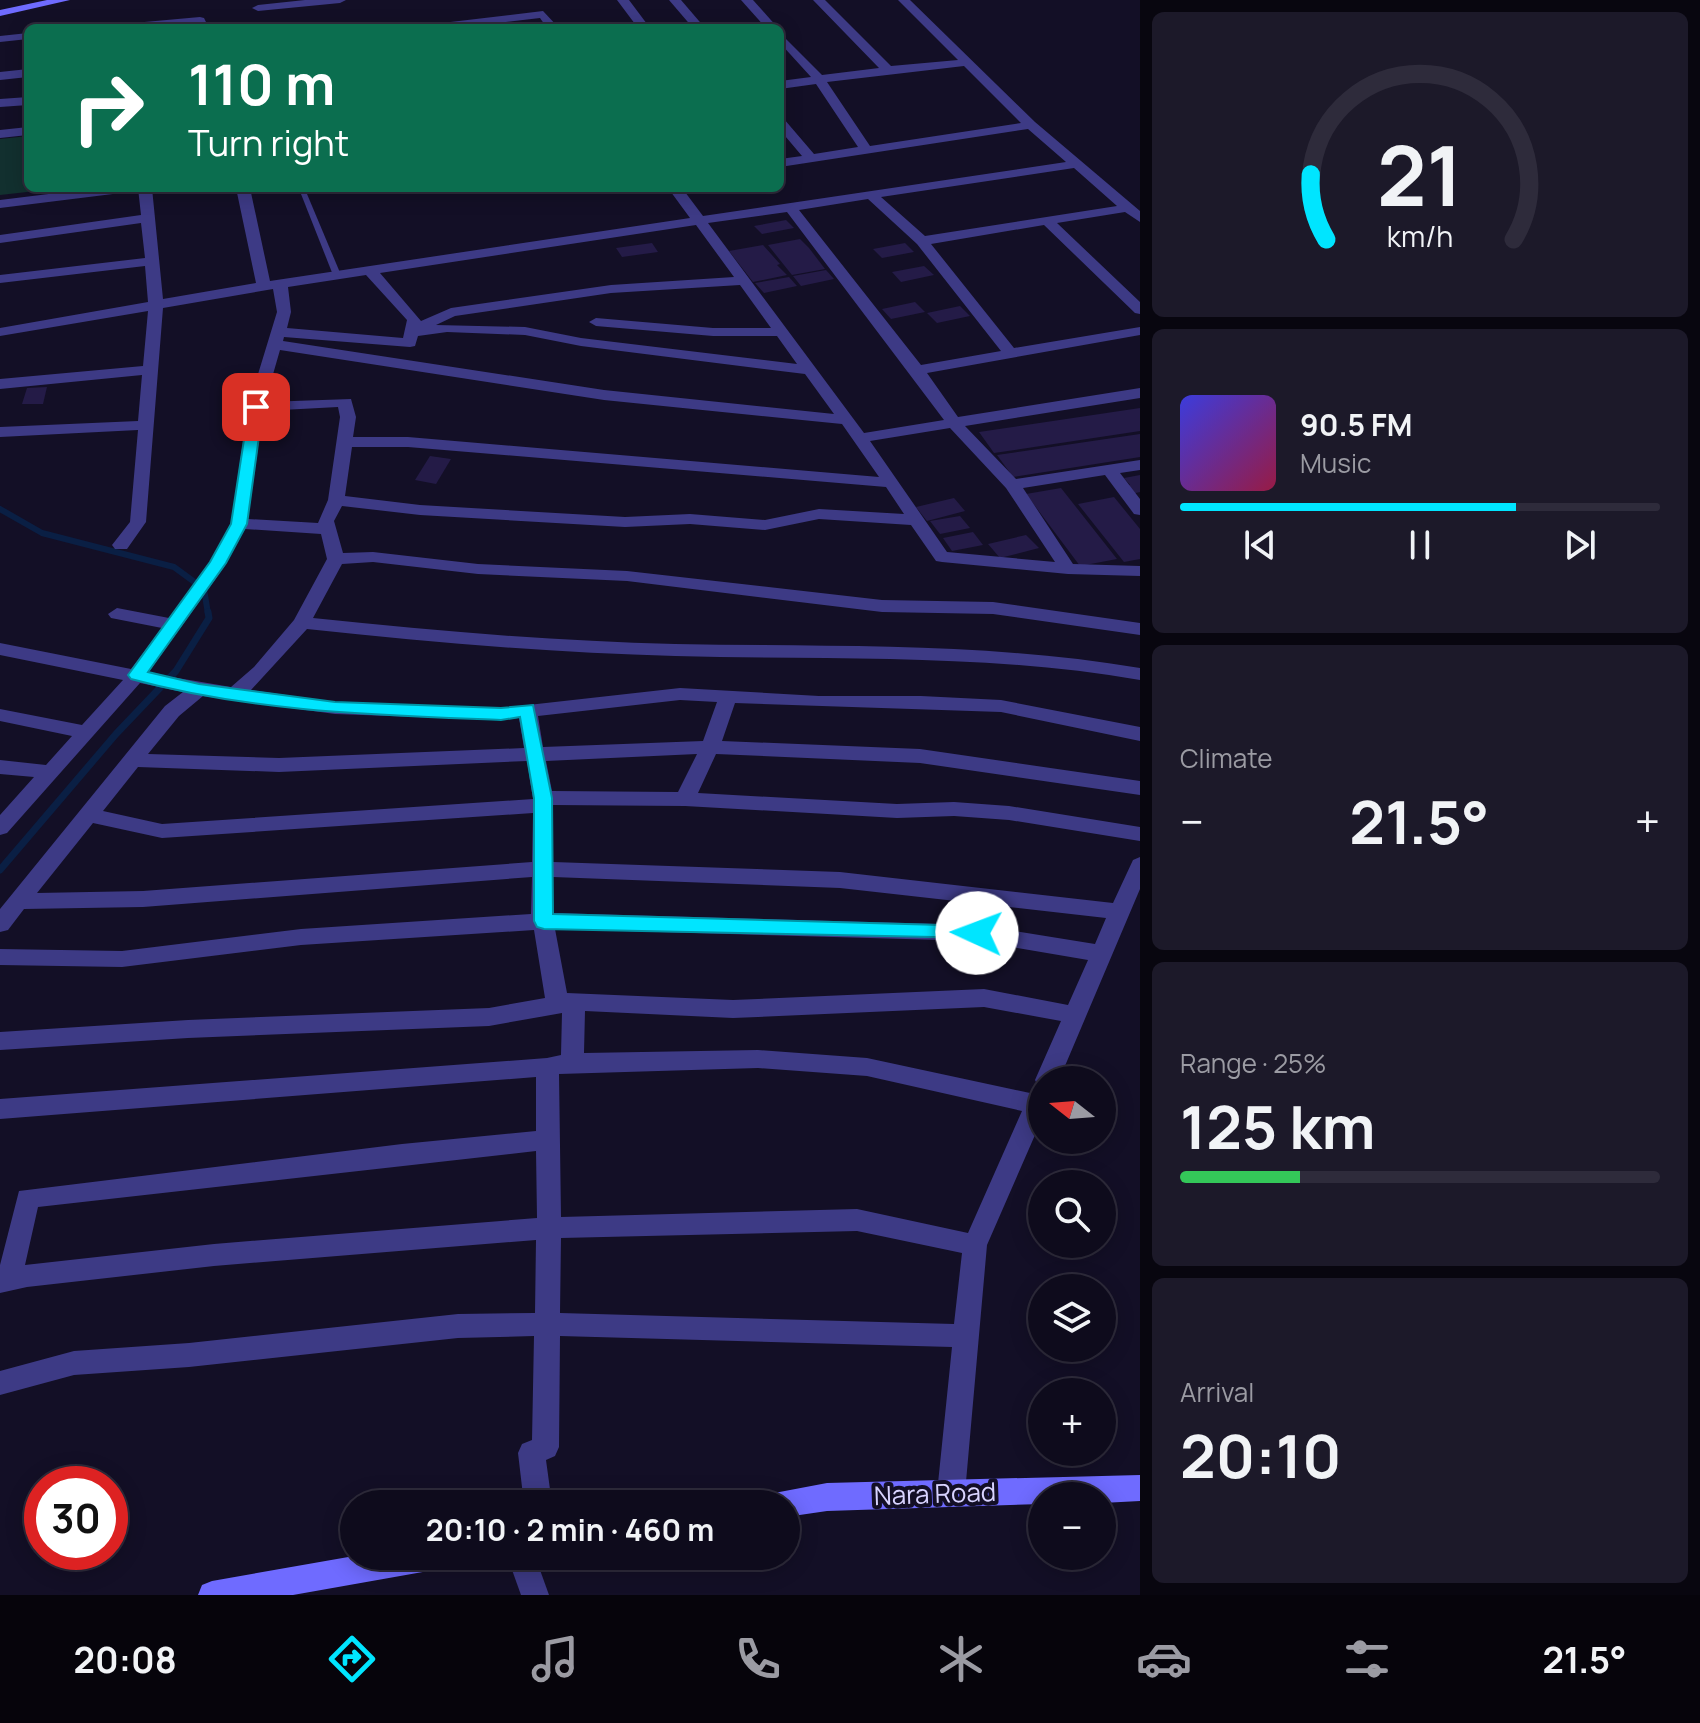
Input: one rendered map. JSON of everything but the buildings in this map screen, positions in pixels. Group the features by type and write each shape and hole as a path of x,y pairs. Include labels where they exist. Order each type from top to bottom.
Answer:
{"main road":[{"path":"0,5 25,0"},
{"path":"0,13 64,0"},
{"name":"Nara Road","path":"800,1501 827,1497 1140,1488"},
{"path":"212,1595 354,1570"}],"street":[{"path":"258,8 291,2 340,0"},
{"path":"623,0 641,24"},
{"path":"675,0 696,24"},
{"path":"747,0 768,24"},
{"path":"819,0 888,70"},
{"path":"904,0 1031,125 1140,218"},
{"path":"479,24 543,14 550,24"},
{"path":"151,24 201,19"},
{"path":"0,39 24,36"},
{"path":"784,40 820,80 866,150"},
{"path":"784,84 969,62"},
{"path":"0,76 24,73"},
{"path":"0,103 24,101"},
{"path":"784,162 1031,125"},
{"path":"784,127 811,158"},
{"path":"0,134 24,131"},
{"path":"0,332 272,285 1077,164"},
{"path":"0,204 97,192"},
{"path":"121,545 138,522 156,305 145,192"},
{"path":"0,828 137,675 218,563 239,524 256,407 284,312 272,285 244,192"},
{"path":"678,192 847,420 942,557 1068,569 1140,571"},
{"path":"871,195 922,241 1011,354"},
{"path":"790,207 917,370 954,423 1012,485 1068,569"},
{"path":"922,241 1127,208"},
{"path":"0,239 148,218"},
{"path":"1046,220 1140,310"},
{"path":"0,279 151,261"},
{"path":"370,271 414,319 406,365"},
{"path":"410,338 451,312 611,289 743,281"},
{"path":"596,322 713,332 781,332"},
{"path":"276,338 410,338 447,328 525,331 597,344 810,370"},
{"path":"917,370 1140,331"},
{"path":"276,338 406,365 647,401 847,420"},
{"path":"0,384 150,370"},
{"path":"860,438 1140,393"},
{"path":"235,694 261,671 302,623 336,559 326,521 336,500 348,417 345,402 256,407"},
{"path":"0,432 145,425"},
{"path":"343,442 408,442 892,483"},
{"path":"1012,485 1140,465"},
{"path":"1109,470 1140,510"},
{"path":"336,500 420,510 625,522 690,519 765,525 819,514 917,520"},
{"path":"239,524 328,529"},
{"path":"336,559 373,557 478,569 611,575 882,606 993,608 1140,629"},
{"path":"117,614 174,625"},
{"path":"302,623 545,646 859,650 975,655 1140,674"},
{"path":"0,649 199,689 335,708 501,714 680,694 1001,706 1140,734"},
{"path":"0,924 172,711 199,689"},
{"path":"685,799 710,747 728,697"},
{"path":"527,710 543,802 541,869 544,921 557,1002 733,1009 984,998 1075,1015"},
{"path":"0,715 87,732"},
{"path":"132,760 279,765 710,747 920,756 1140,788"},
{"path":"0,767 51,772"},
{"path":"88,815 162,831 543,802 685,799 897,811 954,809 1009,813 1140,834"},
{"path":"1053,1066 1140,865"},
{"path":"18,901 143,899 541,869 840,880 1120,912"},
{"path":"0,957 122,959 301,937 544,921 977,933 1102,954"},
{"path":"0,1041 188,1029 489,1017 574,1002"},
{"path":"572,1062 574,1002"},
{"path":"0,1109 547,1067 572,1062 758,1059 867,1067 1028,1096"},
{"path":"536,1490 532,1453 545,1447 549,1228 547,1067"},
{"path":"951,1493 975,1245 1028,1123"},
{"path":"548,1140 28,1198 4,1281 214,1255 549,1228 857,1220 975,1245"},
{"path":"0,1383 74,1363 189,1355 458,1326 547,1324 966,1336"},
{"path":"526,1570 535,1595"}],"lane":[{"path":"304,194 337,275"}],"green space":[{"path":"24,136 24,192 27,192 0,195 0,139"}],"waterway":[{"path":"0,509 42,533 174,567 204,589 208,614"},
{"path":"0,870 116,734 176,671 209,618 208,612"}],"route":[{"path":"256,407 239,524 218,563 137,675 199,689 335,708 501,714 527,710 543,798 541,869 544,921 977,933"}]}
